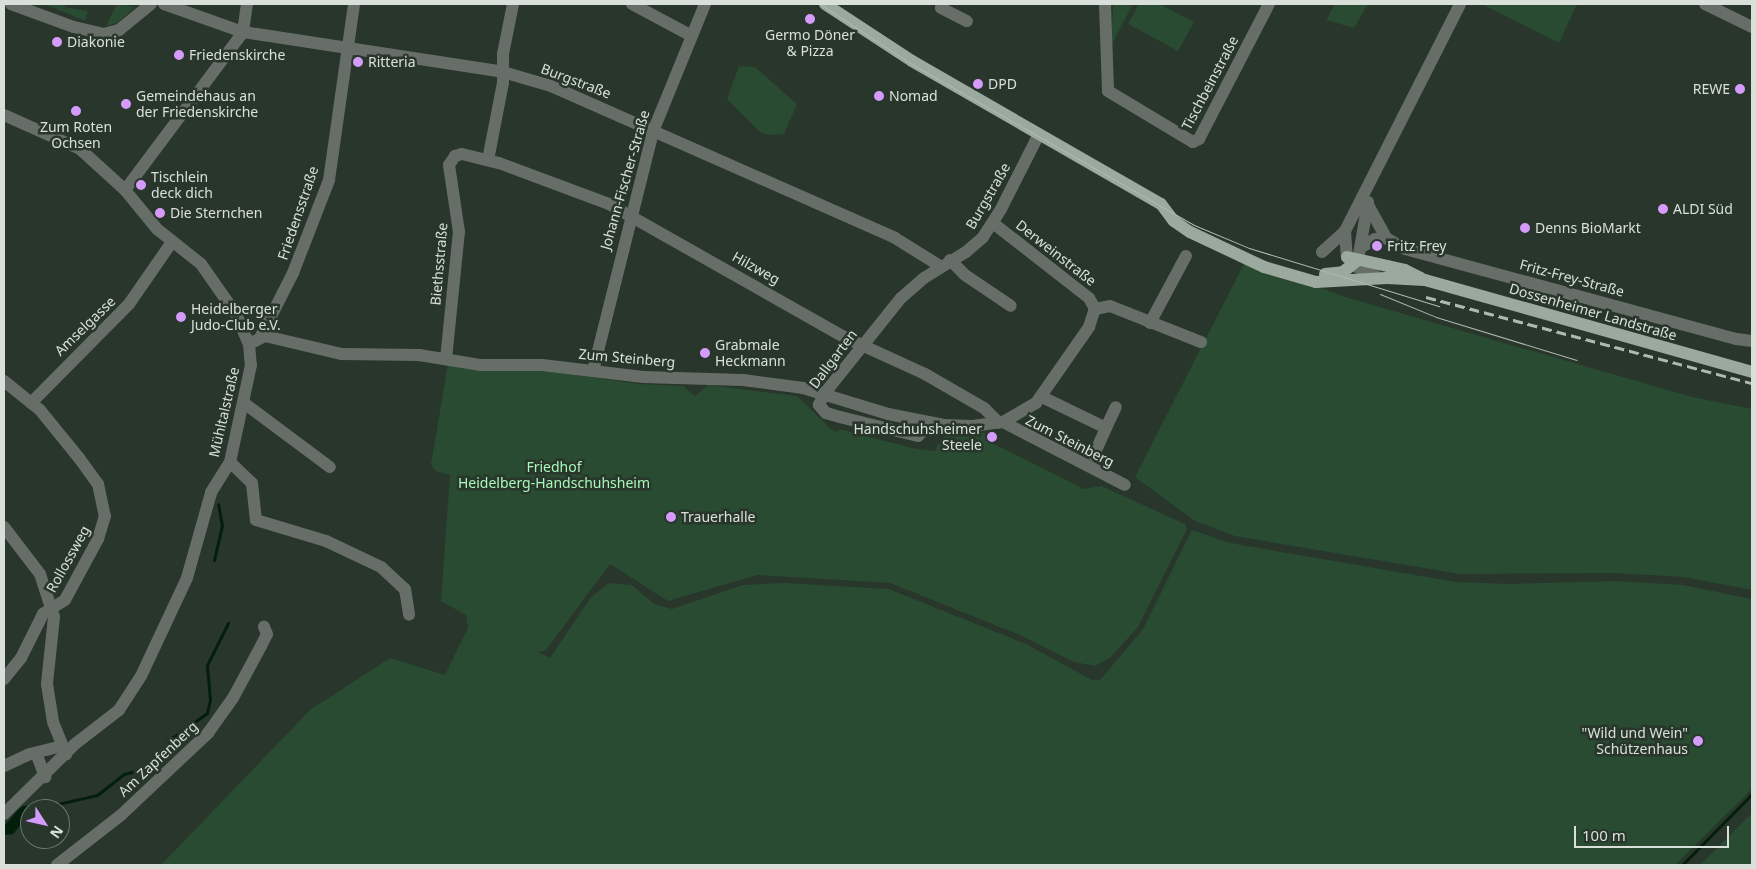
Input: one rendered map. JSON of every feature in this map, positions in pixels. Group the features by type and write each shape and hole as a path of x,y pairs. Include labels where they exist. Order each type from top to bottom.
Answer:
{"main road":[{"name":"Dossenheimer Landstraße","path":"825,4 876,39 1161,204 1174,220 1218,248 1286,275 1316,282 1380,278 1425,280"},
{"name":"Dossenheimer Landstraße","path":"1286,275 1302,272 1339,273 1353,261 1405,270 1425,280 1752,372"}],"street":[{"path":"13,5 74,27 104,34 119,30 151,4"},
{"name":"Burgstraße","path":"164,4 243,32 503,72 565,91 896,238 945,263 1011,306"},
{"path":"125,190 243,32 247,4"},
{"name":"Friedensstraße","path":"261,336 293,273 329,180 354,4"},
{"path":"488,160 503,72 503,54 513,4"},
{"path":"632,4 690,35"},
{"name":"Johann-Fischer-Straße","path":"593,371 630,216 654,129 704,4"},
{"path":"943,4 941,8 967,21"},
{"name":"Tischbeinstraße","path":"1105,4 1108,91 1193,142 1199,139 1269,4"},
{"path":"1322,252 1345,232 1374,178 1460,4"},
{"path":"1705,4 1752,27"},
{"name":"Mühltalstraße","path":"4,115 80,149 125,190 151,222 172,242 201,264 236,314 249,344 251,365 230,462 207,503 187,578 135,688 111,717 64,750 45,777 4,814"},
{"name":"Burgstraße","path":"945,263 972,248 993,223 1039,134"},
{"name":"Biethsstraße","path":"446,359 458,232 450,165 455,156 462,154 488,160"},
{"name":"Hilzweg","path":"488,160 594,198 630,216 842,336 862,344 976,403 1001,422"},
{"path":"1353,261 1362,247 1374,178"},
{"path":"1362,247 1375,239 1386,238 1368,205"},
{"name":"Derweinstraße","path":"993,223 1089,298 1095,309"},
{"path":"1345,232 1353,261"},
{"name":"Fritz-Frey-Straße","path":"1386,238 1410,251 1736,339 1752,341"},
{"name":"Amselgasse","path":"31,403 129,304 172,242"},
{"path":"1150,323 1186,256"},
{"name":"Dossenheimer Landstraße","path":"1353,261 1380,278"},
{"name":"Dallgarten","path":"931,423 918,436 846,419 820,408 824,394 862,344 901,298 945,263"},
{"path":"1095,309 1110,306 1201,342"},
{"name":"Zum Steinberg","path":"931,423 973,426 1001,422 1022,413 1042,397 1089,327 1095,309"},
{"path":"249,344 261,336"},
{"name":"Zum Steinberg","path":"261,336 328,352 446,359 481,365 542,365 643,377 743,380 824,394"},
{"name":"Rollossweg","path":"4,381 31,403 94,477 105,505 106,516 98,539 65,600 42,614 21,658 4,679"},
{"name":"Zum Steinberg","path":"1042,397 1106,428"},
{"path":"244,403 330,467"},
{"name":"Zum Steinberg","path":"1094,455 1116,407"},
{"name":"Zum Steinberg","path":"1001,422 1125,485"},
{"path":"230,462 252,483 256,520 326,541 385,569 405,589 409,615"},
{"path":"4,527 40,574 52,609 54,625 47,684 53,722 64,750 36,753 4,766"},
{"name":"Am Zapfenberg","path":"57,865 120,816 208,733 233,698 268,634 264,627"},
{"path":"36,753 45,777"}],"green space":[{"path":"36,4 65,4 65,7 88,11 85,21 50,6"},
{"path":"117,4 135,7 117,23 106,26"},
{"path":"1113,4 1133,4 1111,46"},
{"path":"1139,4 1160,4 1194,22 1178,51 1128,24"},
{"path":"1335,4 1368,4 1354,28 1326,20"},
{"path":"1482,4 1577,4 1559,43"},
{"path":"739,66 755,67 797,104 784,134 769,135 760,132 727,99"},
{"path":"1246,260 1345,297 1692,397 1752,409 1752,590 1684,577 1614,573 1460,574 1235,536 1195,521 1135,477"},
{"name":"Friedhof Heidelberg-Handschuhsheim","path":"448,364 526,368 639,384 683,386 695,396 708,385 797,396 832,430 838,432 839,429 912,448 936,451 937,444 944,444 944,437 954,432 985,433 988,441 1084,489 1101,486 1185,524 1187,529 1138,627 1111,657 1095,666 1074,662 1020,635 890,583 757,575 668,601 610,564 546,650 538,652 550,658 591,597 609,583 632,585 654,604 672,609 743,585 785,583 889,589 1026,644 1092,680 1100,680 1143,629 1192,530 1230,543 1456,582 1510,584 1615,581 1683,585 1752,599 1752,789 1675,865 161,865 310,710 390,658 445,675 468,628 466,615 441,601 450,475 435,471 431,464"},
{"path":"1752,813 1752,865 1700,865"}],"shaded area":[{"path":"20,808 20,826 13,834 4,835 4,826"}],"waterway":[{"path":"214,560 222,526 218,504"},
{"path":"70,801 97,795 124,774 153,767 172,738 207,713 210,700 207,665 228,623"},
{"path":"1682,865 1752,794"}],"tram line":[{"path":"820,4 910,63 1194,225 1249,248 1439,306"},
{"path":"1380,294 1436,317 1577,360"}],"railway":[{"path":"1426,297 1752,383"}],"place":[{"name":"Germo Döner & Pizza","path":"810,19"},
{"name":"Diakonie","path":"57,42"},
{"name":"Friedenskirche","path":"179,55"},
{"name":"Ritteria","path":"358,62"},
{"name":"DPD","path":"978,84"},
{"name":"REWE","path":"1740,89"},
{"name":"Nomad","path":"879,96"},
{"name":"Gemeindehaus an der Friedenskirche","path":"126,104"},
{"name":"Zum Roten Ochsen","path":"76,111"},
{"name":"Tischlein deck dich","path":"141,185"},
{"name":"ALDI Süd","path":"1663,209"},
{"name":"Die Sternchen","path":"160,213"},
{"name":"Denns BioMarkt","path":"1525,228"},
{"name":"Fritz Frey","path":"1377,246"},
{"name":"Heidelberger Judo-Club e.V.","path":"181,317"},
{"name":"Grabmale Heckmann","path":"705,353"},
{"name":"Handschuhsheimer Steele","path":"992,437"},
{"name":"Trauerhalle","path":"671,517"},
{"name":"\"Wild und Wein\" Schützenhaus","path":"1698,741"}]}
